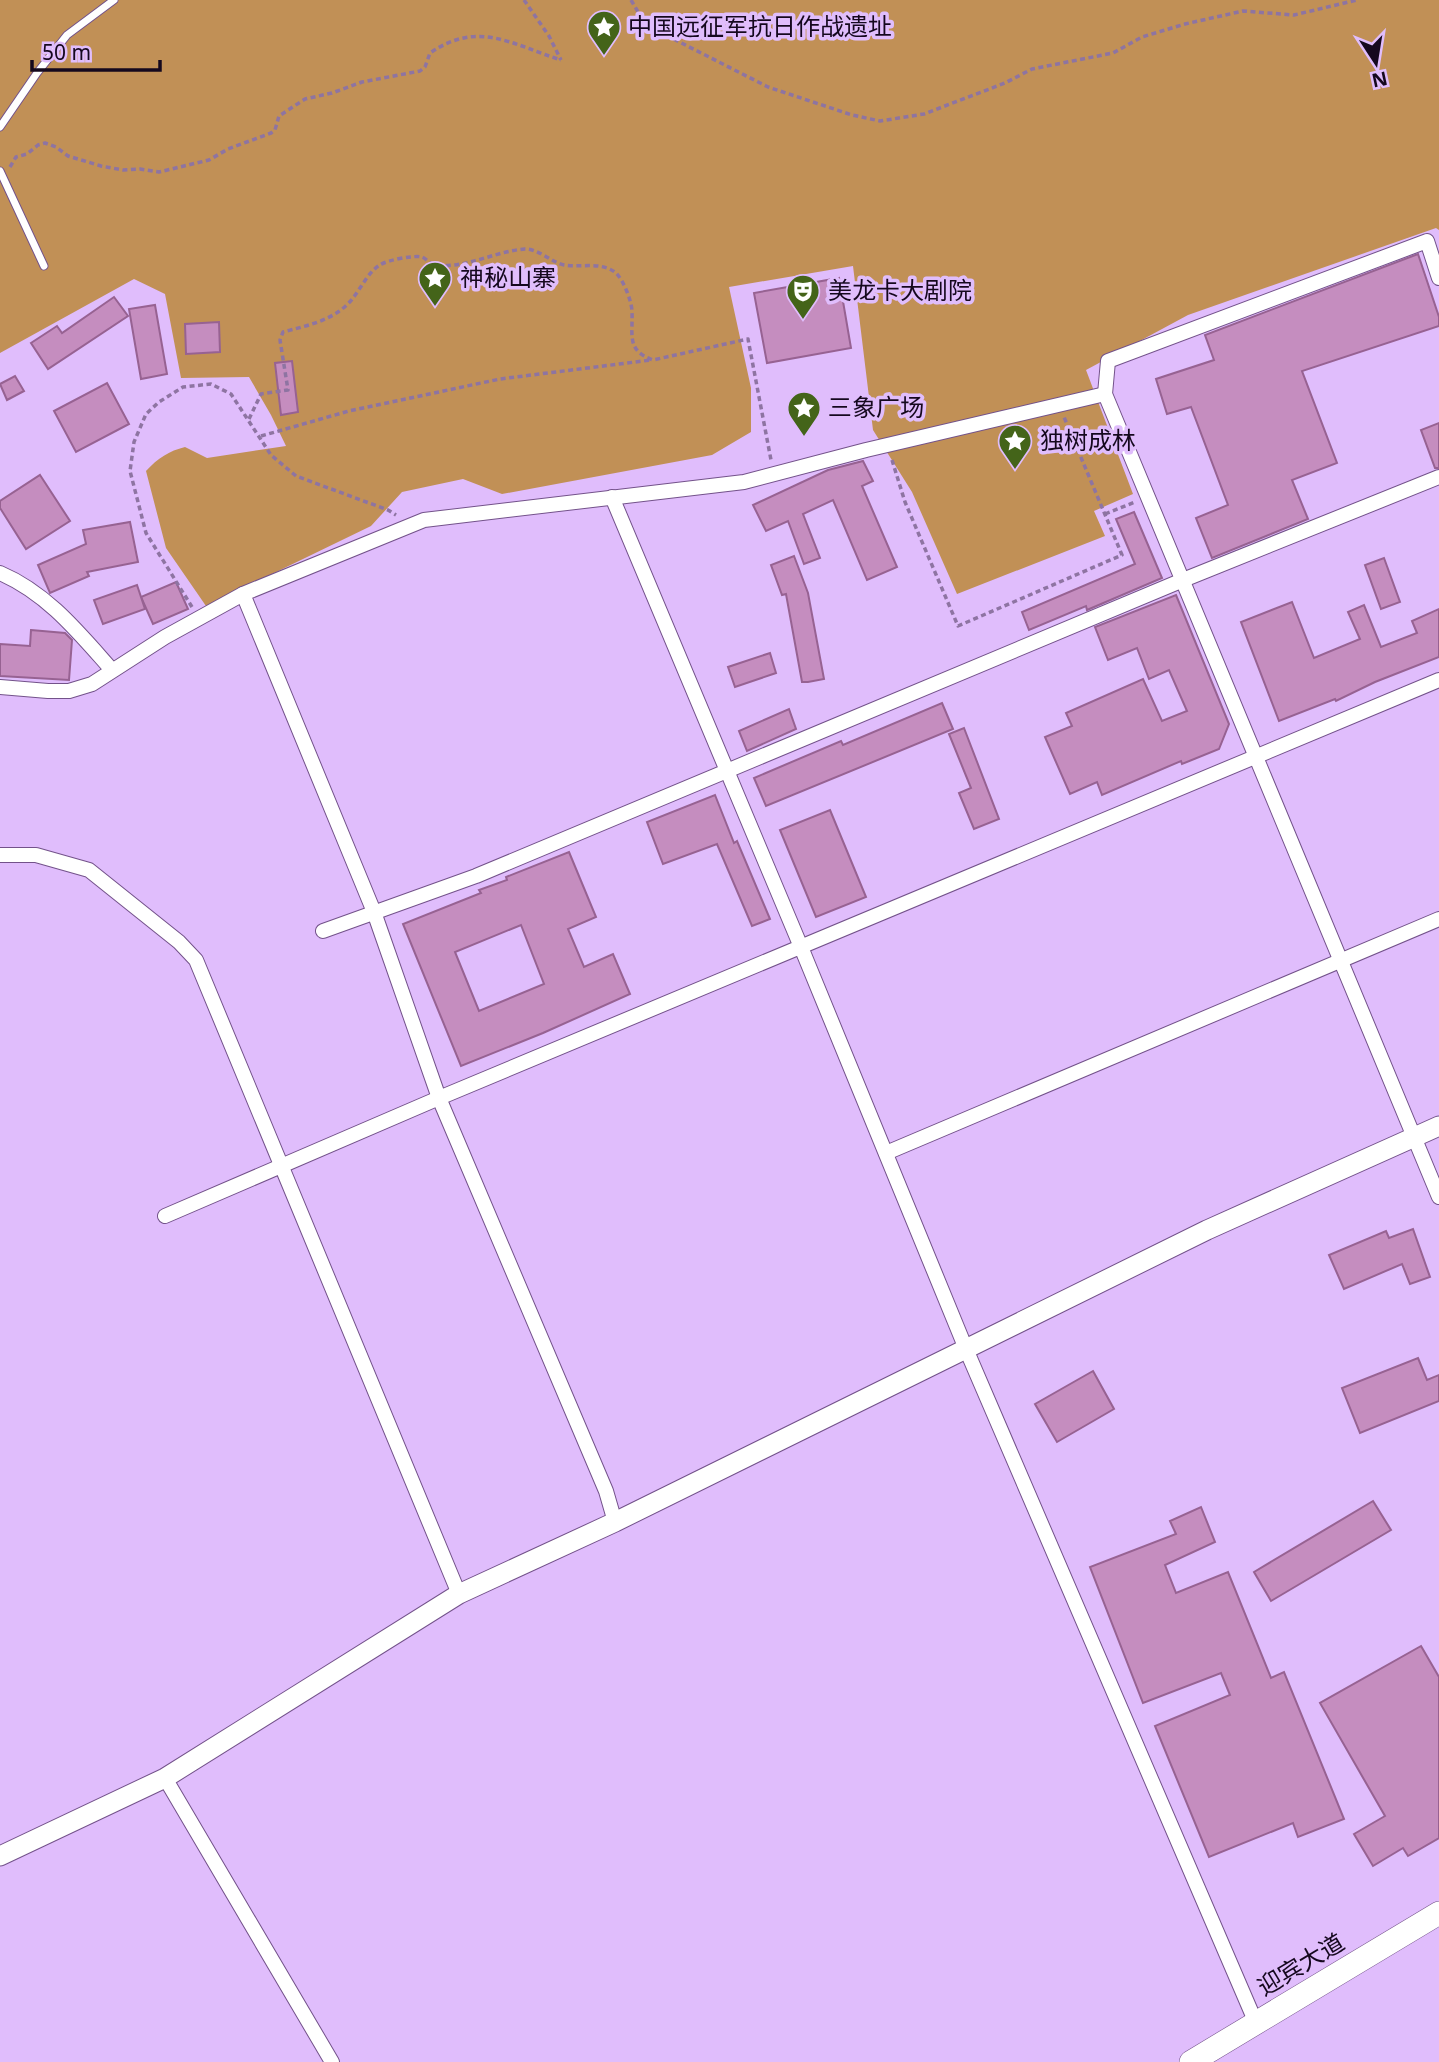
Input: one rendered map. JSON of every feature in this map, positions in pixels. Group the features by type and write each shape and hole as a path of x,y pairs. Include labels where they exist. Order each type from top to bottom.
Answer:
{"main road":[{"name":"迎宾大道","path":"1191,2062 1439,1913"}],"street":[{"path":"1439,278 1427,241 1108,361 1105,394 1439,1197"},
{"path":"0,687 69,691 92,684 243,594 424,520 744,482 887,444 1105,394"},
{"path":"323,931 476,876 1182,580 1439,477"},
{"path":"612,497 728,770 966,1349 1256,2023"},
{"path":"0,573 16,579 45,599 112,670"},
{"path":"243,594 374,912 439,1098 600,1478 615,1522"},
{"path":"165,1216 281,1164 1439,680"},
{"path":"0,855 36,855 89,870 178,942 196,960 459,1594"},
{"path":"886,1153 1439,919"},
{"path":"0,1856 165,1778 459,1594 615,1522 1207,1230 1439,1126"},
{"path":"165,1778 332,2062"}],"lane":[{"path":"0,127 67,35 114,0"},
{"path":"0,172 44,266"}],"path":[{"path":"6,186 13,160 42,143 56,147 79,160 123,170 159,172 209,160 228,149 275,130 279,116 301,101 362,82 420,71 425,67 430,53 456,37 484,35 561,60 549,36 524,0"},
{"path":"631,0 640,15 656,30 768,87 852,115 880,121 924,114 1005,83 1032,69 1113,53 1142,37 1185,24 1243,11 1294,15 1357,0"},
{"path":"248,419 261,394 288,390 280,340 283,332 340,313 380,265 406,257 422,257 433,265 455,264 527,249 561,264 582,267 598,265 615,273 623,283 632,311 630,332 636,349 642,356 653,360"},
{"path":"260,436 349,411 500,379 653,360 748,339 774,475"},
{"path":"199,618 146,533 130,471 134,442 146,414 183,387 211,384 231,394 271,455 296,476 388,510 410,526"},
{"path":"887,444 905,502 958,626 1122,555 1058,405"},
{"path":"1105,514 1148,497"}],"shaded area":[{"path":"0,0 1439,0 1439,230 1436,228 1188,315 1086,370 1133,494 1094,511 1105,536 957,594 912,492 873,430 853,266 729,287 751,388 751,432 712,455 502,494 463,479 402,492 371,526 206,606 166,548 146,471 164,456 185,447 207,458 286,446 249,377 181,378 165,294 134,279 0,353"}],"building":[{"path":"1418,254 1439,317 1439,326 1302,371 1337,463 1292,480 1308,519 1212,558 1196,518 1228,505 1191,407 1167,414 1156,379 1214,360 1205,335"},
{"name":"美龙卡大剧院","path":"839,278 851,348 767,363 754,293"},
{"path":"114,297 128,316 48,369 31,343 57,326 62,333"},
{"path":"155,305 167,374 141,379 129,309"},
{"path":"219,322 220,352 186,354 185,324"},
{"path":"292,361 298,412 281,415 275,363"},
{"path":"15,376 24,391 7,400 0,384"},
{"path":"107,383 129,424 76,452 54,411"},
{"path":"1439,423 1439,468 1435,468 1421,430"},
{"path":"863,461 873,481 862,486 897,567 867,580 833,500 803,514 820,558 804,564 788,521 766,531 753,505 828,470"},
{"path":"40,475 70,521 26,549 0,508 0,501"},
{"path":"1134,512 1162,578 1087,610 1086,606 1029,630 1022,612 1135,564 1116,519"},
{"path":"130,522 138,562 87,572 89,576 50,593 38,565 86,544 83,530"},
{"path":"794,556 808,593 824,679 808,682 802,682 786,594 782,595 771,565"},
{"path":"1384,558 1400,602 1381,609 1365,565"},
{"path":"176,582 188,609 153,624 141,597"},
{"path":"137,585 145,609 103,624 94,600"},
{"path":"1176,595 1229,724 1219,749 1182,764 1181,761 1102,795 1097,782 1070,794 1045,737 1072,726 1066,713 1143,679 1162,721 1187,711 1169,670 1149,679 1137,648 1108,660 1095,627"},
{"path":"1292,602 1314,658 1360,639 1348,612 1364,605 1381,647 1417,633 1412,621 1439,609 1439,657 1375,682 1336,701 1335,699 1279,721 1241,622"},
{"path":"31,630 65,633 72,640 69,680 0,676 0,644 30,646"},
{"path":"770,653 776,673 735,687 728,667"},
{"path":"942,703 953,729 766,806 754,778 841,741 843,745"},
{"path":"789,709 796,729 747,751 739,731"},
{"path":"964,728 999,819 974,829 959,793 971,788 949,734"},
{"path":"715,795 770,919 752,926 717,844 663,864 647,822"},
{"path":"830,810 866,897 816,917 780,830"},
{"path":"569,852 596,917 568,929 584,967 613,954 630,994 461,1066 403,924 481,893 479,890 507,880 506,877","holes":["521,925 544,984 479,1011 455,952"]},
{"path":"1413,1229 1430,1277 1410,1284 1402,1264 1344,1289 1329,1255 1386,1231 1389,1238"},
{"path":"1418,1358 1427,1380 1439,1375 1439,1401 1360,1433 1342,1388"},
{"path":"1093,1371 1114,1409 1057,1442 1035,1404"},
{"path":"1373,1501 1391,1530 1271,1601 1254,1572"},
{"path":"1201,1507 1215,1542 1165,1565 1176,1593 1228,1572 1271,1678 1284,1672 1344,1819 1298,1837 1293,1823 1209,1857 1155,1726 1230,1695 1221,1673 1143,1703 1090,1567 1176,1534 1170,1521"},
{"path":"1421,1646 1439,1677 1439,1838 1408,1856 1403,1848 1373,1866 1354,1834 1385,1816 1320,1703"}],"place":[{"name":"中国远征军抗日作战遗址","path":"604,57"},
{"name":"神秘山寨","path":"435,308"},
{"name":"美龙卡大剧院","path":"803,321"},
{"name":"三象广场","path":"804,438"},
{"name":"独树成林","path":"1015,471"}]}
